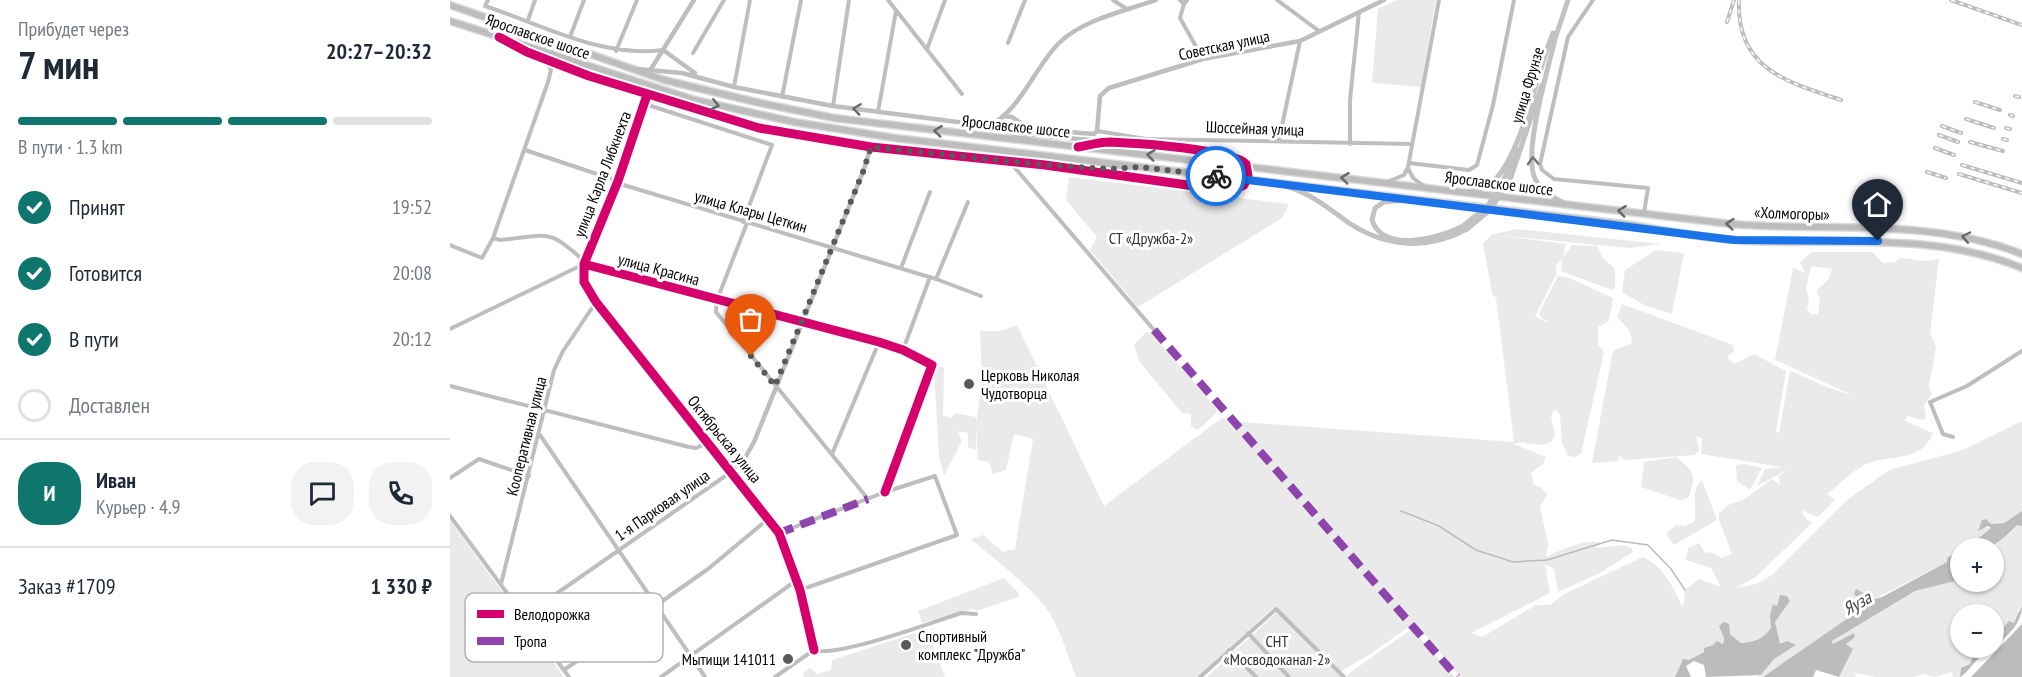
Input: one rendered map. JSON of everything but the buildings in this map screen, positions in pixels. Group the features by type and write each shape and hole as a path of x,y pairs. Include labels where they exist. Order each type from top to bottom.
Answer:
{"highway":[{"name":"Ярославское шоссе","path":"450,4 630,69 684,85 795,111 1701,221"},
{"name":"Ярославское шоссе","path":"450,21 650,88 756,115 895,138 1417,199 1707,236"},
{"name":"«Холмогоры»","path":"1701,221 1790,229 1924,230 1972,238 2022,254"},
{"name":"«Холмогоры»","path":"1707,236 1752,241 1924,243 1968,250 2020,268"}],"main road":[{"name":"улица Фрунзе","path":"1465,227 1491,208 1508,176 1531,122 1555,34 1567,0"},
{"path":"1464,192 1486,186 1506,165 1555,34"},
{"path":"1555,34 1533,142 1531,163 1540,188 1565,204"},
{"path":"1269,182 1305,193 1364,232 1388,242 1424,244 1444,239 1465,227"},
{"path":"1417,199 1390,201 1379,205 1372,216 1373,225 1387,236 1412,240 1442,236 1465,227"}],"street":[{"path":"488,0 485,6 616,51 663,50 702,77"},
{"path":"528,20 535,0"},
{"path":"570,36 584,0"},
{"path":"616,51 637,0"},
{"path":"651,69 694,0"},
{"path":"693,53 724,0"},
{"path":"734,87 750,0"},
{"path":"782,97 801,0"},
{"path":"833,106 849,0"},
{"path":"888,0 962,93"},
{"path":"927,49 945,0"},
{"path":"1008,43 1024,0"},
{"path":"1113,0 1127,9"},
{"path":"499,38 547,60 647,95 759,128 871,147 1008,160 1217,189 1236,189 1244,185 1248,176 1246,164 1242,160 1221,154 1010,132 1003,125 1010,108 1063,40 1082,28 1127,9 1156,0"},
{"path":"1277,0 1319,31"},
{"name":"Советская улица","path":"1097,131 1098,103 1103,92 1203,59 1300,41 1384,0"},
{"path":"1383,183 1404,175 1409,165 1439,0"},
{"path":"1409,165 1469,170 1477,165 1493,106 1514,0"},
{"path":"1593,0 1568,37 1540,164 1542,170 1554,179 1648,188 1644,214"},
{"path":"1183,1 1180,18 1203,59"},
{"path":"878,112 896,10"},
{"path":"1350,144 1350,100 1359,12"},
{"path":"1279,140 1300,41"},
{"path":"651,51 658,60"},
{"path":"450,245 482,258 493,238 548,82 551,70 547,60"},
{"path":"551,70 559,64"},
{"path":"630,69 651,69 702,77 734,87 833,106 989,126 1038,142"},
{"name":"улица Карла Либкнехта","path":"584,263 617,182 647,95"},
{"path":"645,104 772,145 715,309 775,386 868,498"},
{"path":"1005,116 1029,129 1087,134 1097,131"},
{"path":"989,126 1005,116"},
{"name":"Шоссейная улица","path":"1097,131 1146,139 1412,144"},
{"path":"1078,147 1107,142"},
{"name":"1-я Парковая улица","path":"557,593 732,471 750,451 871,147"},
{"name":"улица Клары Цеткин","path":"525,150 617,182 930,277 981,296"},
{"path":"1008,160 1154,330"},
{"path":"1022,162 1022,175"},
{"path":"1045,165 1110,169 1140,167"},
{"path":"1409,165 1413,178 1427,188"},
{"path":"901,268 930,192"},
{"path":"936,279 968,202"},
{"name":"улица Красина","path":"493,238 500,240 549,234 564,242 584,263 879,342 903,350 932,365 885,492"},
{"path":"450,329 584,263"},
{"name":"Октябрьская улица","path":"584,263 584,282 596,302 779,533 800,590 814,650"},
{"path":"903,350 930,277"},
{"name":"Кооперативная улица","path":"501,584 554,370 563,351 596,302"},
{"path":"832,454 879,342"},
{"path":"1953,436 1943,434 1930,402 1967,386 2022,351"},
{"path":"451,386 689,447 696,448 709,442"},
{"path":"540,434 648,593"},
{"path":"450,478 479,459 529,476"},
{"path":"779,533 868,498 935,477 957,535 800,590"},
{"path":"450,516 507,593"},
{"path":"663,601 708,569 769,518"},
{"path":"662,677 797,580"},
{"path":"1200,677 1228,650 1278,609 1344,677"},
{"path":"775,677 814,650 826,653 850,648 961,613 976,614"},
{"path":"663,614 705,677"},
{"path":"1248,633 1289,677"},
{"path":"1228,650 1256,677"},
{"path":"558,662 569,677"},
{"path":"564,670 575,662"}],"green space":[{"path":"1397,0 1436,0 1421,87 1372,83 1378,9"},
{"name":"СТ «Дружба-2»","path":"1069,177 1289,204 1282,218 1138,307 1090,250 1097,237 1066,200"},
{"path":"1517,229 1661,244 1630,248 1495,235 1566,244 1563,258 1572,245 1597,246 1602,257 1615,269 1615,288 1612,290 1561,271 1562,259 1555,266 1557,273 1535,316 1548,321 1541,318 1539,313 1558,276 1567,277 1613,298 1609,321 1598,327 1598,344 1604,352 1581,454 1575,457 1568,456 1562,442 1560,415 1555,409 1551,416 1555,435 1552,441 1543,445 1514,444 1546,457 1543,464 1531,473 1534,485 1542,488 1547,495 1540,507 1548,544 1546,557 1586,542 1601,542 1596,548 1624,545 1632,548 1633,552 1600,573 1558,592 1554,569 1545,564 1550,593 1471,633 1482,637 1536,605 1550,605 1564,594 1643,557 1662,572 1683,608 1685,590 1699,579 1721,587 1711,568 1686,560 1688,548 1699,543 1705,553 1711,552 1721,558 1732,554 1719,520 1719,513 1730,504 1743,500 1772,479 1780,485 1779,476 1788,469 1757,486 1765,469 1782,467 1701,454 1702,438 1696,436 1699,450 1695,455 1624,460 1620,455 1618,461 1592,463 1613,351 1632,343 1630,331 1617,317 1622,304 1733,345 1734,351 1727,357 1734,364 1754,354 1786,371 1776,432 1779,433 1790,371 1852,395 1775,360 1793,268 1806,273 1800,263 1811,252 1872,252 1883,263 1895,262 1901,258 1924,261 1939,259 1930,333 1936,347 1929,386 1932,394 1924,406 1926,418 1923,420 1907,416 1905,421 1933,433 1928,443 1912,454 1874,461 1854,471 1827,494 1835,500 1818,517 1801,510 1807,520 1813,522 1756,577 1736,588 1756,584 1772,575 1847,500 1889,470 1963,450 2022,421 2022,511 2004,523 1980,525 1978,528 1991,528 1979,538 1950,538 1950,556 1947,558 1947,562 1874,599 1865,592 1868,605 1763,677 1756,677 1761,675 1774,659 1796,645 1787,641 1780,644 1775,622 1790,601 1780,601 1777,606 1773,604 1770,615 1771,628 1762,637 1755,641 1741,643 1730,634 1724,638 1722,645 1704,648 1704,652 1689,660 1683,660 1675,677 1460,677 1421,630 1413,624 1369,655 1341,671 1274,607 1197,677 1076,677 1049,612 1013,574 971,539 983,535 1003,552 1015,549 1033,439 1014,434 1006,470 993,474 989,462 978,460 976,424 982,382 980,331 1000,331 1017,325 1104,506 1223,417 1234,428 1241,422 1514,442 1496,298 1492,294 1483,243 1493,234","holes":["1811,266 1832,269 1829,279 1817,290 1820,300 1818,315 1811,314 1807,309 1809,299 1806,288"]},
{"path":"1656,250 1684,253 1672,314 1644,305 1622,292 1625,270"},
{"path":"1146,332 1151,333 1216,408 1217,412 1198,430 1191,426 1191,414 1183,413 1177,407 1139,361 1134,345"},
{"path":"938,366 944,368 943,415 951,418 955,413 976,417 976,450 968,447 968,433 958,431 962,441 944,476 939,456 934,371"},
{"path":"1676,457 1687,466 1692,474 1693,483 1688,498 1680,500 1641,487 1644,462"},
{"path":"1744,464 1762,468 1750,490 1737,481 1736,465"},
{"path":"1702,480 1717,520 1674,545 1666,534 1676,525 1684,526 1694,522 1695,495"},
{"path":"450,520 503,593 465,593 465,662 553,662 564,677 450,677"},
{"path":"2017,524 2022,526 2022,605 2018,610 2019,615 2014,623 2009,621 2004,627 2004,604 1950,604 1950,658 1976,658 1960,677 1953,677 1952,672 1935,677 1923,674 1914,677 1877,677 1854,673 1856,677 1839,677 1853,649 1846,644 1848,641 1846,638 1833,644 1832,641 1915,591 1950,582 1950,592 2004,592 2003,538 2011,533"},
{"path":"1004,578 1019,593 1019,597 976,611 973,609 922,623 918,611"},
{"name":"СНТ «Мосводоканал-2»","path":"1277,612 1342,677 1207,677"},
{"name":"Спортивный комплекс \"Дружба\"","path":"927,629 945,677 804,677 802,673 810,668 817,674 831,670 832,660"},
{"path":"1412,629 1455,677 1346,677 1348,674"}],"shaded area":[{"path":"2022,511 2022,526 2017,525 2003,538 1979,538 1991,528 1988,526 1978,531 1982,520 1986,519 1991,524 2004,523"},
{"path":"1950,556 1950,582 1915,591 1832,641 1833,644 1854,633 1855,637 1846,644 1853,649 1839,677 1816,670 1813,677 1763,677 1867,605 1854,594 1856,589 1874,599 1882,597 1947,562 1947,558"},
{"path":"1780,595 1787,596 1790,601 1775,622 1780,644 1787,641 1796,645 1774,659 1761,675 1706,677 1704,665 1694,661 1686,666 1691,677 1675,677 1683,659 1689,660 1704,652 1704,648 1717,641 1723,644 1724,638 1719,626 1724,622 1729,624 1730,634 1741,643 1755,641 1765,635 1771,628 1770,615 1773,604 1777,606"},
{"path":"2022,605 2017,623 2005,637 2004,627 2009,621 2014,623"},
{"path":"2022,624 2022,677 1971,677 1989,658 2004,658 2004,643"},
{"path":"1972,658 1980,658 1960,677 1961,668 1970,664"}],"waterway":[{"path":"1401,511 1439,526 1476,550 1513,562 1547,560 1612,540 1648,545 1671,569 1685,590"}],"railway":[{"path":"1727,22 1734,0"},
{"path":"1739,0 1740,23 1746,42 1756,57 1784,79 1841,100"},
{"path":"1951,0 2022,25"},
{"path":"2015,96 2019,97"},
{"path":"1975,102 2000,110"},
{"path":"1966,119 1994,128"},
{"path":"1942,126 1961,133"},
{"path":"2006,128 2010,129"},
{"path":"1939,135 1958,142"},
{"path":"2003,139 2007,140"},
{"path":"1970,142 2003,151"},
{"path":"1935,148 1954,155"},
{"path":"1962,165 2022,183"},
{"path":"1927,172 1946,178"},
{"path":"1959,174 2022,193"}],"marked path":[{"path":"1154,330 1457,677"},
{"path":"779,533 868,499"}],"cycle path":[{"path":"499,37 527,52 589,76 759,128 871,147 1045,165 1230,191 1244,185 1248,176 1246,164 1222,154 1160,145 1110,142 1078,147"},
{"path":"647,95 618,181 584,264 584,282 596,302 779,533 800,590 814,650"},
{"path":"584,264 879,342 903,350 932,365 885,492"}],"way so far":[{"path":"751,356 775,386 803,322 871,147 1045,165 1110,169 1140,167 1216,176"}],"place":[{"name":"Церковь Николая Чудотворца","path":"969,384"},
{"name":"Спортивный комплекс \"Дружба\"","path":"906,645"},
{"name":"Мытищи 141011","path":"788,659"}],"route":[{"path":"1216,176 1631,225 1734,240 1878,241"}],"water label":[{"name":"Яуза","path":"1857,603"}]}
